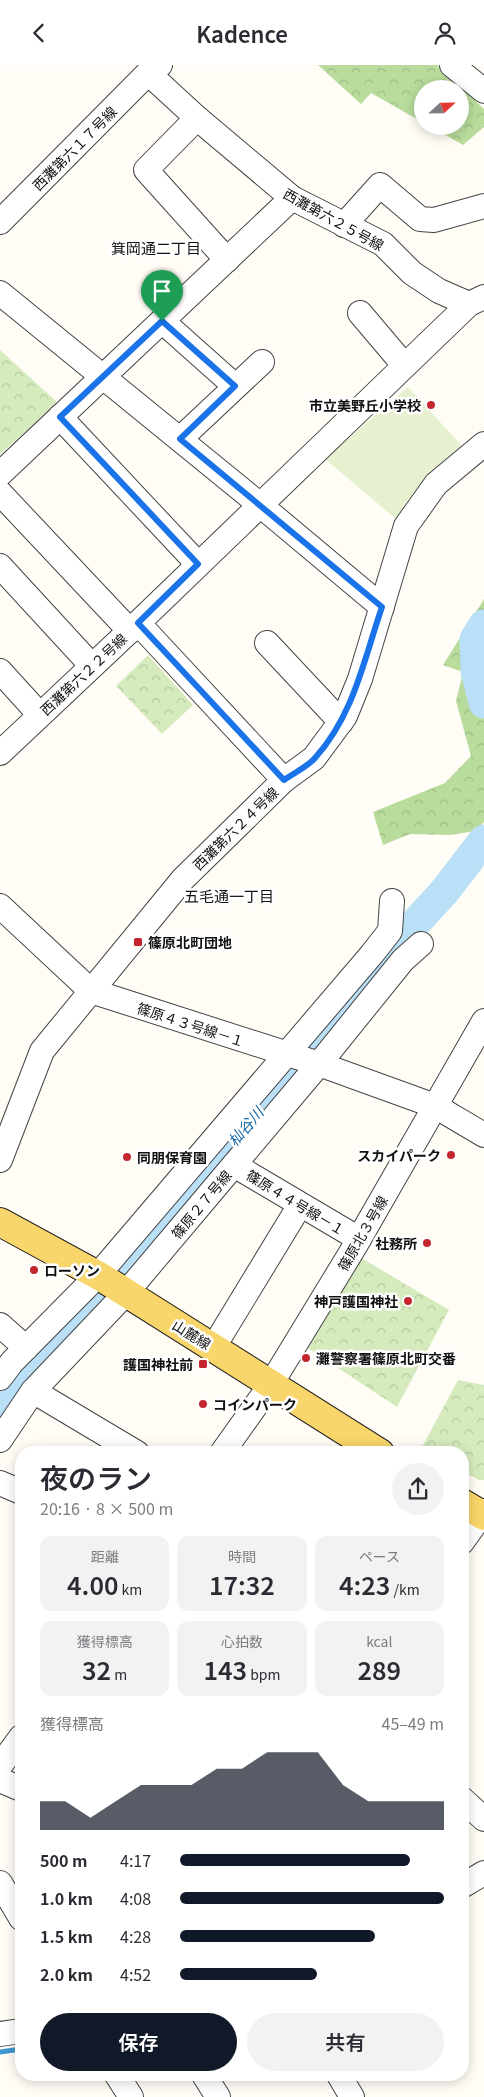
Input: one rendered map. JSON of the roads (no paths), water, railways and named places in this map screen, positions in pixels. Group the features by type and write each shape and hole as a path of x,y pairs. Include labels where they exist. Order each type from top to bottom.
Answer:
{"main road":[{"name":"山麓線","path":"0,1222 112,1284 369,1446"}],"street":[{"path":"452,65 484,91"},
{"name":"西灘第六２５号線","path":"154,69 197,119 292,198 384,244 412,273 439,291 476,301"},
{"name":"西灘第六１７号線","path":"0,222 154,69"},
{"path":"197,119 146,170 227,260"},
{"path":"344,225 380,185 420,219 434,220 484,206"},
{"path":"0,474 292,198"},
{"path":"0,293 260,504 382,607"},
{"name":"西灘第六２２号線","path":"0,753 134,627 404,365 476,301"},
{"path":"360,313 404,365"},
{"path":"162,321 235,386"},
{"path":"180,439 262,363"},
{"path":"60,417 198,564"},
{"name":"西灘第六２４号線","path":"0,1160 42,1051 183,879 284,780 314,758 341,722 360,679 406,526 436,484 484,444"},
{"path":"0,493 284,780"},
{"path":"0,567 92,666"},
{"path":"266,643 341,722"},
{"path":"0,671 40,715"},
{"name":"篠原２７号線","path":"0,1378 26,1348 112,1284 234,1165 302,1059 390,931 392,901"},
{"path":"0,906 91,991"},
{"name":"篠原２７号線","path":"0,1440 33,1391 112,1284 302,1059 421,945"},
{"name":"篠原４３号線－１","path":"91,991 302,1059 434,1106 484,1135"},
{"name":"篠原北３号線","path":"227,1446 271,1385 359,1239 434,1106 481,1028"},
{"name":"篠原４４号線－１","path":"234,1165 359,1239"},
{"path":"213,1347 300,1205"},
{"path":"0,1325 26,1348"},
{"path":"33,1391 124,1446"},
{"path":"0,1483 15,1489"},
{"path":"469,1528 478,1511"},
{"path":"0,1765 15,1745"},
{"path":"0,1780 15,1786"},
{"path":"469,1805 484,1819"},
{"path":"469,1881 484,1873"},
{"path":"0,1883 15,1908"},
{"path":"0,2034 15,2032"},
{"path":"121,2081 131,2097"},
{"path":"208,2081 218,2097"},
{"path":"343,2081 352,2097"}],"waterway":[{"name":"杣谷川","path":"484,625 475,639 476,671 484,703"},
{"name":"杣谷川","path":"0,1408 36,1362 96,1300 228,1146 407,932 444,892 484,840"},
{"path":"0,2052 15,2050"}],"place":[{"name":"市立美野丘小学校","path":"431,405"},
{"name":"篠原北町団地","path":"138,942"},
{"name":"スカイパーク","path":"451,1155"},
{"name":"同朋保育園","path":"127,1157"},
{"name":"社務所","path":"427,1243"},
{"name":"ローソン","path":"34,1270"},
{"name":"神戸護国神社","path":"408,1301"},
{"name":"灘警察署篠原北町交番","path":"306,1358"},
{"name":"護国神社前","path":"203,1364"},
{"name":"コインパーク","path":"203,1404"}],"district":[{"name":"箕岡通二丁目","path":"156,247"},
{"name":"五毛通一丁目","path":"229,895"}]}
